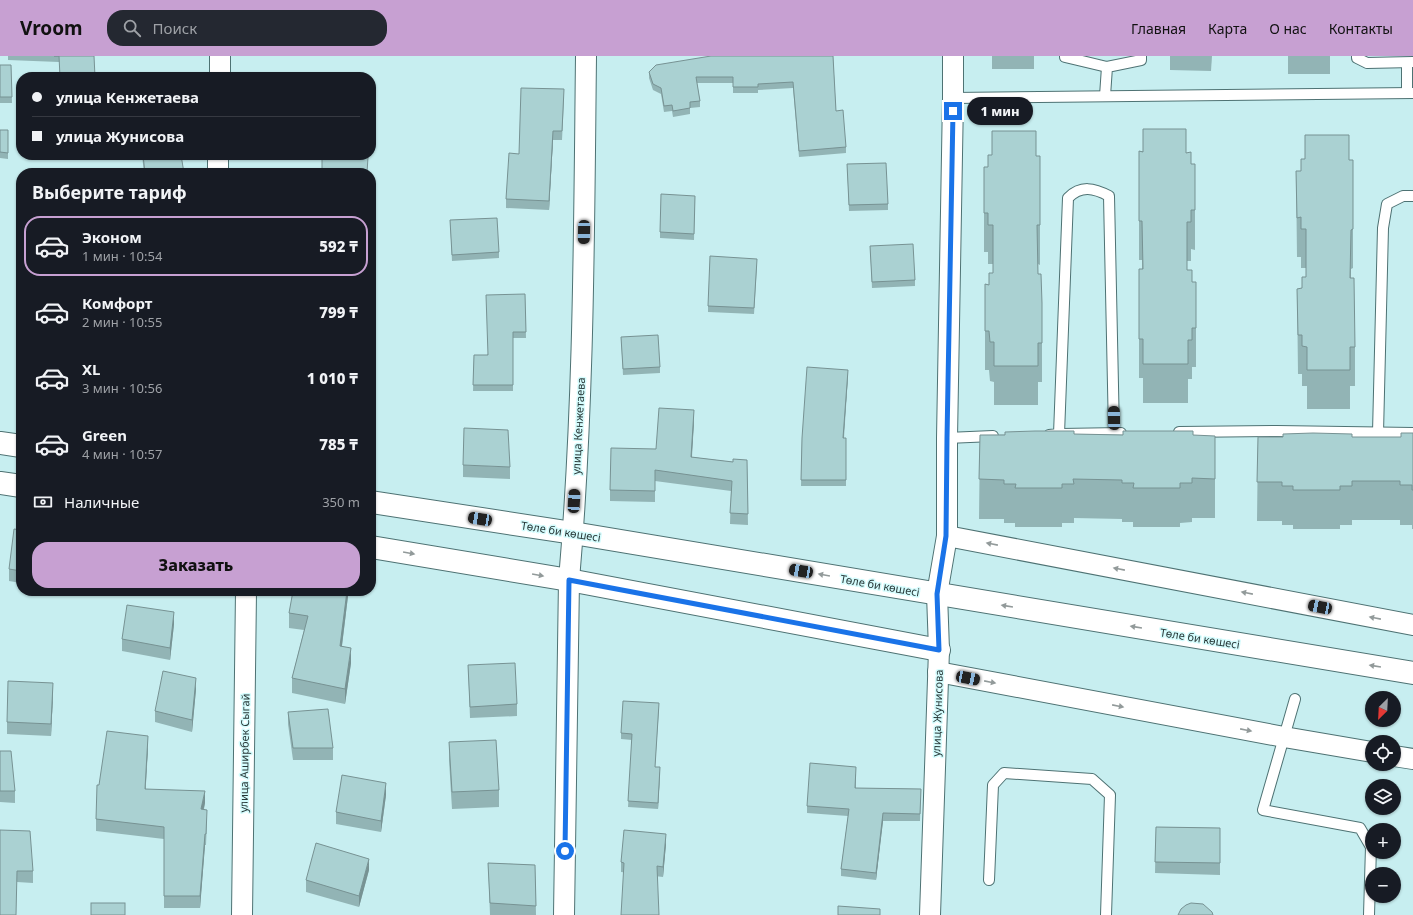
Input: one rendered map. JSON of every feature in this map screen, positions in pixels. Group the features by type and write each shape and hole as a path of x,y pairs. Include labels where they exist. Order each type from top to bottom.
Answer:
{"main road":[{"path":"0,443 16,445"},
{"path":"0,483 16,485"},
{"name":"Төле би көшесі","path":"376,503 573,533 1413,673"},
{"path":"376,547 569,580 939,650"}],"street":[{"path":"220,56 220,72"},
{"name":"улица Кенжетаева","path":"564,915 569,580 573,533 582,344 586,56"},
{"name":"улица Жунисова","path":"930,915 939,650 937,594 946,536 953,56"},
{"path":"946,536 1413,625"},
{"name":"улица Аширбек Сыгай","path":"242,915 246,596"},
{"path":"938,672 1365,751"},
{"path":"1401,757 1413,759"}],"lane":[{"path":"1066,56 1065,58 1107,67 1141,60 1141,56"},
{"path":"953,98 1410,93 1410,63 1367,63 1357,58 1357,56"},
{"path":"1105,96 1107,67"},
{"path":"1059,434 1068,198 1074,192 1091,189 1110,196 1114,433"},
{"path":"1378,433 1383,228 1387,204 1403,196 1413,196"},
{"path":"1168,432 1278,431 1413,433"},
{"path":"1037,435 1130,433"},
{"path":"947,438 1007,436"},
{"path":"1295,699 1263,810 1360,828 1371,847 1369,915"},
{"path":"989,880 993,785 1004,773 1092,779 1110,795 1106,915"}],"building":[{"path":"59,56 94,56 95,72 60,72"},
{"path":"711,56 833,56 836,111 843,110 846,147 799,151 793,82 758,84 758,87 733,87 733,77 696,77 700,101 690,102 690,108 673,111 672,105 664,106 661,88 653,84 649,72 656,65"},
{"path":"0,65 11,65 12,97 0,97"},
{"path":"521,88 564,89 562,131 553,131 549,201 506,199 509,153 519,154"},
{"path":"1143,129 1186,129 1186,153 1191,152 1191,164 1195,164 1195,210 1191,210 1191,222 1187,222 1187,270 1192,270 1192,282 1196,282 1196,328 1192,328 1192,340 1188,340 1188,364 1143,364 1143,339 1139,339 1139,269 1143,269 1142,221 1139,221 1139,151 1143,152"},
{"path":"0,130 8,130 8,153 0,152"},
{"path":"992,131 1036,131 1036,156 1040,156 1040,225 1037,225 1038,274 1041,274 1042,303 1042,343 1038,343 1038,366 994,366 994,342 990,342 989,331 985,331 985,284 989,285 989,273 993,273 993,225 988,225 988,213 984,213 984,167 988,167 988,155 992,155"},
{"path":"1305,135 1349,135 1349,160 1353,160 1353,229 1351,230 1350,278 1354,278 1355,347 1350,347 1350,370 1307,370 1307,347 1302,346 1302,335 1298,335 1297,289 1302,288 1302,277 1306,277 1306,229 1301,229 1301,217 1297,218 1296,171 1301,171 1301,159 1305,159"},
{"path":"144,160 182,160 183,168 144,168"},
{"path":"322,160 368,160 367,168 322,168"},
{"path":"886,163 888,204 849,205 847,164"},
{"path":"661,194 695,196 694,234 660,232"},
{"path":"497,218 499,252 452,255 450,220"},
{"path":"913,244 915,280 872,282 870,246"},
{"path":"710,256 757,259 754,308 708,306"},
{"path":"525,294 526,332 513,332 513,385 473,385 474,355 488,355 486,295"},
{"path":"658,335 660,367 623,369 621,337"},
{"path":"807,367 848,370 843,438 846,438 846,480 801,480 802,438"},
{"path":"659,408 694,410 691,457 733,462 733,459 747,460 748,514 730,513 732,481 655,470 655,491 610,490 611,448 656,449"},
{"path":"464,428 508,430 510,467 463,465"},
{"path":"1074,431 1074,434 1123,435 1123,431 1193,431 1193,435 1215,436 1215,479 1192,478 1192,483 1180,483 1180,488 1133,488 1134,483 1122,483 1122,480 1073,479 1074,484 1062,484 1062,488 1015,488 1016,484 1004,484 1004,480 979,479 980,435 1005,435 1005,432"},
{"path":"1401,433 1413,433 1413,490 1412,485 1400,485 1400,481 1352,481 1352,486 1340,486 1340,490 1293,490 1293,486 1282,486 1282,482 1257,482 1258,437 1283,437 1283,434 1352,434 1352,437 1401,437"},
{"path":"14,529 16,529 16,570 9,569"},
{"path":"292,596 346,596 340,646 351,648 345,689 292,678 308,616 289,613"},
{"path":"127,605 174,612 170,648 122,639"},
{"path":"515,663 517,704 470,707 468,665"},
{"path":"163,671 196,678 192,720 155,711"},
{"path":"8,681 53,683 51,724 7,722"},
{"path":"623,701 659,703 655,767 660,767 658,803 628,801 632,734 621,733"},
{"path":"328,709 333,748 293,748 288,712"},
{"path":"107,731 148,736 145,789 205,791 201,809 207,810 200,896 164,896 164,827 96,819 97,785 99,785"},
{"path":"496,740 499,790 452,792 449,742"},
{"path":"0,751 11,751 15,791 0,791"},
{"path":"810,763 856,767 855,788 921,789 920,814 883,813 876,873 841,869 849,809 807,806"},
{"path":"342,775 386,783 381,821 336,812"},
{"path":"1156,827 1220,828 1220,863 1155,862"},
{"path":"0,830 30,831 33,871 17,871 16,915 0,915"},
{"path":"624,830 666,834 663,867 657,866 659,915 621,915 624,863 621,862"},
{"path":"316,843 369,859 359,896 306,880"},
{"path":"488,863 535,865 536,906 490,903"},
{"path":"91,903 125,903 125,915 91,915"},
{"path":"1191,903 1203,904 1212,912 1213,915 1178,915 1181,909"},
{"path":"838,906 880,909 880,915 838,915"}],"route":[{"path":"565,851 569,580 939,650 937,594 946,536 953,111"}]}
